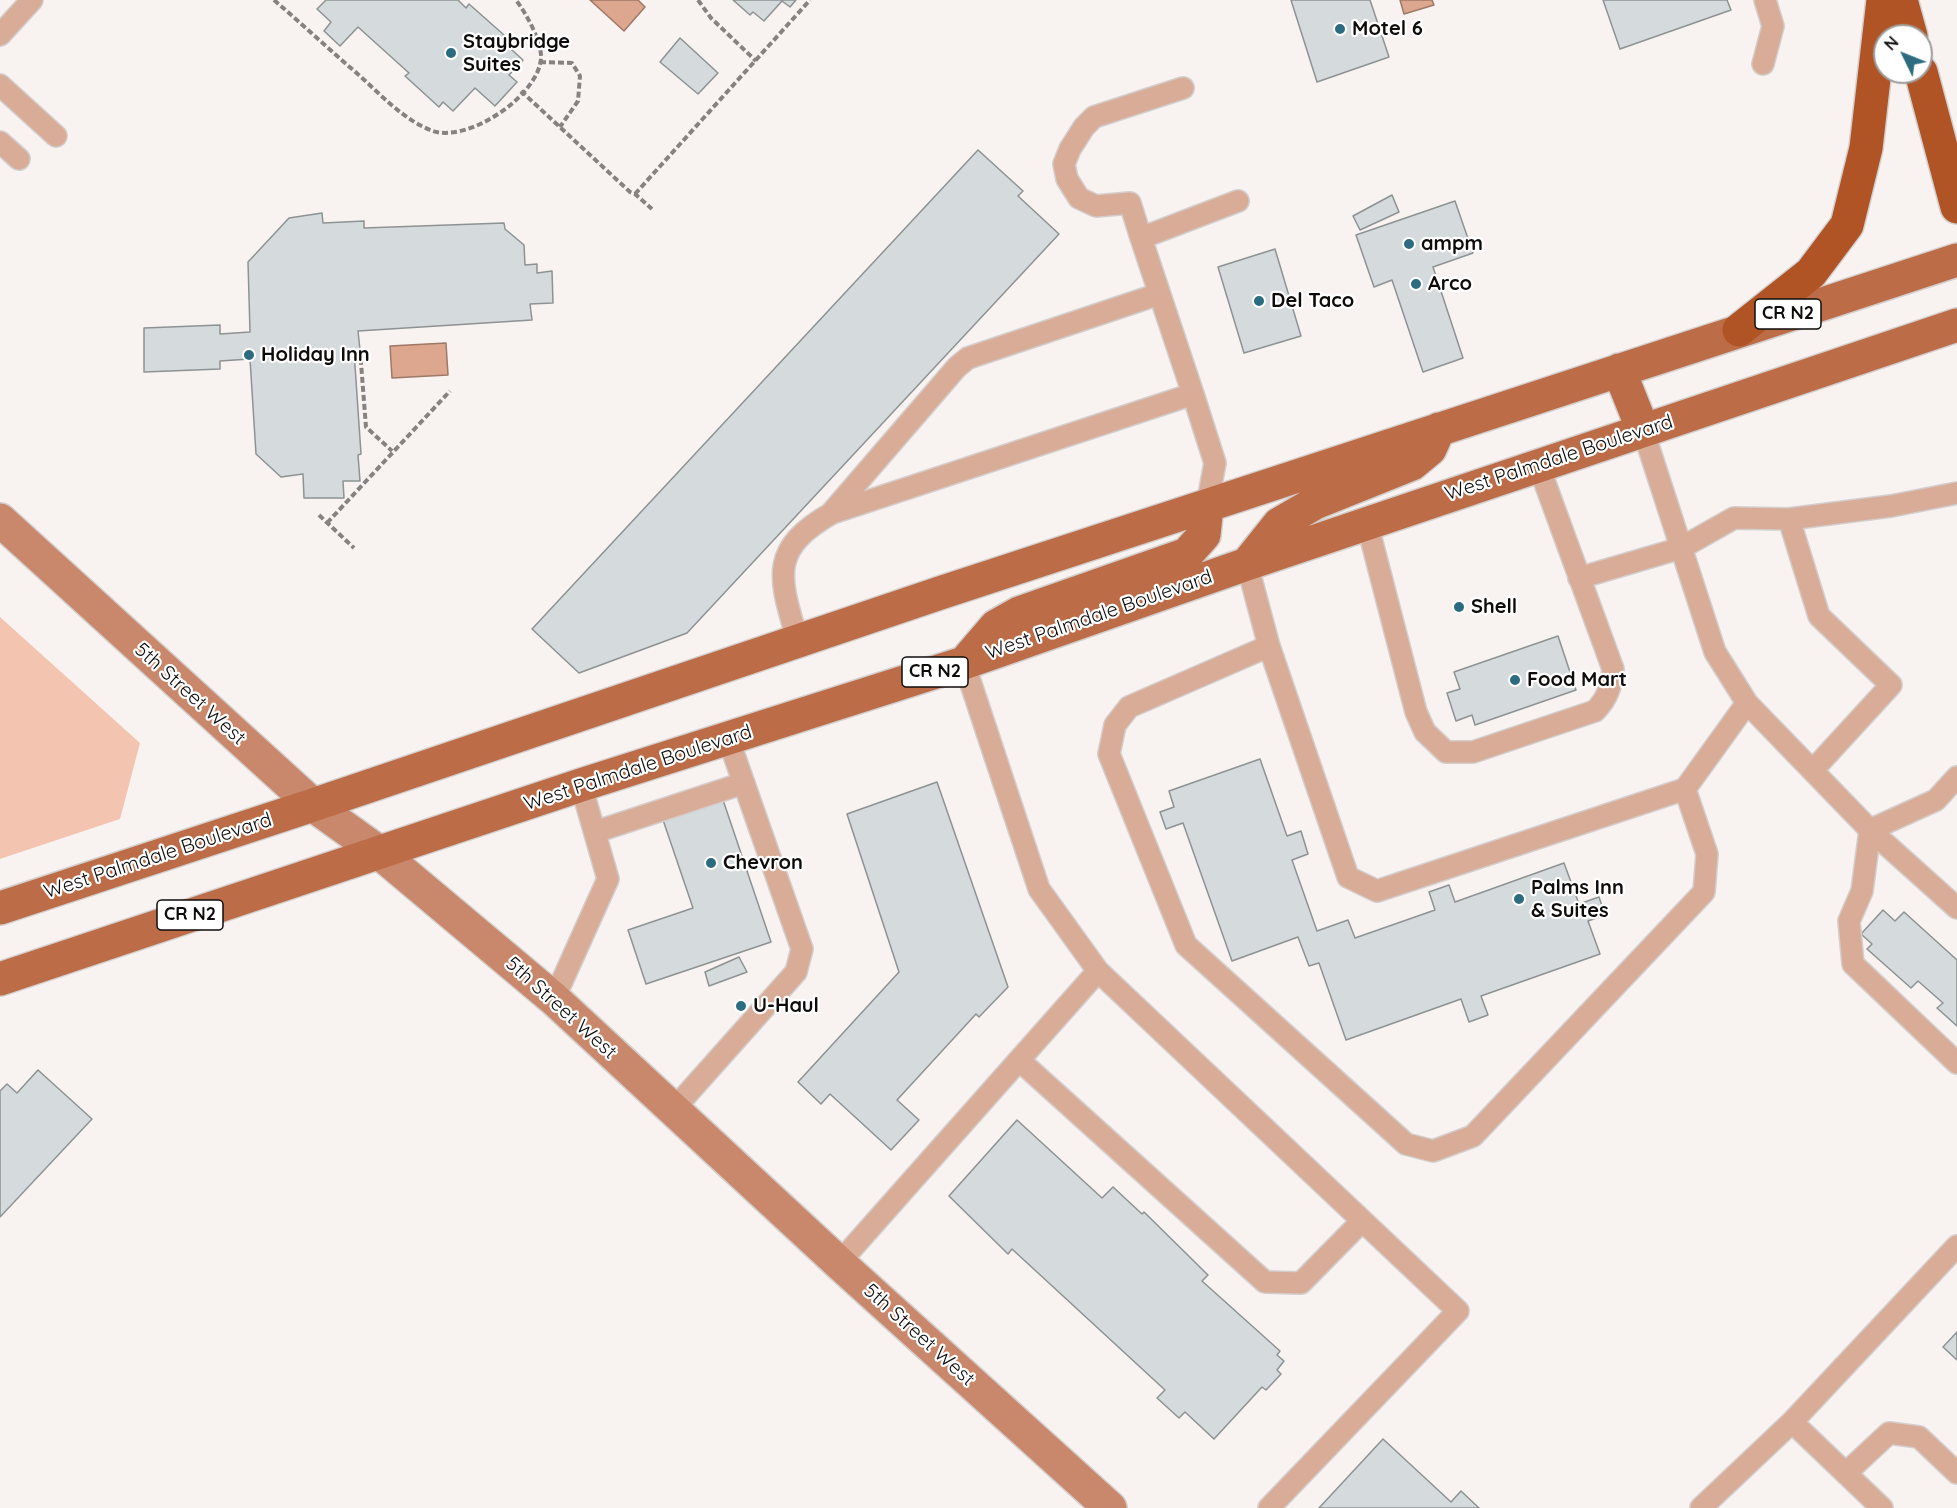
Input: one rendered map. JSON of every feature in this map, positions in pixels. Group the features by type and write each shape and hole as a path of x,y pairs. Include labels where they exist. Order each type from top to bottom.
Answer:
{"highway":[{"path":"1739,330 1811,273 1847,225 1866,148 1883,0"},
{"path":"1901,0 1908,24"},
{"path":"1924,84 1957,207"}],"main road":[{"name":"West Palmdale Boulevard","path":"0,908 313,806 1439,429 1957,260"},
{"name":"West Palmdale Boulevard","path":"0,979 581,785 964,663 1538,464 1957,325"},
{"path":"1619,370 1643,430"},
{"path":"1247,564 1279,524 1316,503 1412,464 1430,448 1439,429"},
{"path":"964,663 996,626 1019,613 1187,554 1204,535 1207,506"}],"street":[{"name":"5th Street West","path":"0,520 313,806 380,853 554,999 839,1263 1110,1508"}],"lane":[{"path":"0,35 32,0"},
{"path":"1763,64 1773,26 1765,0"},
{"path":"0,85 56,136"},
{"path":"1183,88 1094,117 1077,136 1064,164 1067,179 1079,198 1096,206 1130,203 1215,463 1207,506"},
{"path":"0,142 19,159"},
{"path":"1141,238 1238,201"},
{"path":"832,513 957,367 968,358 1159,294"},
{"path":"798,642 781,581 786,559 793,541 800,534 832,513 1193,394"},
{"path":"1643,430 1715,652 1747,703 1870,830 1957,908"},
{"path":"1367,523 1416,712 1425,732 1446,752 1473,752 1595,711 1604,703 1611,688 1613,669 1538,464"},
{"path":"1579,578 1681,548 1734,519 1789,519 1891,506 1957,493"},
{"path":"1789,519 1819,616 1891,684 1813,770"},
{"path":"1247,564 1269,646 1348,877 1377,891 1685,789 1747,703"},
{"path":"1269,646 1129,707 1115,725 1109,754 1186,945 1406,1144 1433,1151 1473,1136 1704,892 1707,854 1685,789"},
{"path":"964,663 1039,889 1098,971 1458,1311 1269,1508"},
{"path":"673,1110 796,972 802,950 729,738"},
{"path":"1870,830 1936,800 1957,778"},
{"path":"595,832 744,783"},
{"path":"554,999 608,879 581,785"},
{"path":"1870,830 1862,891 1848,921 1853,964 1957,1063"},
{"path":"839,1263 1098,971"},
{"path":"1019,1060 1265,1282 1301,1283 1362,1221"},
{"path":"1701,1508 1791,1422 1957,1246"},
{"path":"1791,1422 1882,1508"},
{"path":"1846,1473 1889,1433 1919,1437 1957,1473"}],"path":[{"path":"274,0 401,113 430,129 445,134 462,132 485,123 522,91 539,69 539,45 516,0"},
{"path":"698,0 711,18 756,61"},
{"path":"635,194 810,0"},
{"path":"540,62 572,63 580,76 578,101 560,127"},
{"path":"522,91 630,192 652,209"},
{"path":"360,350 366,427 392,451"},
{"path":"327,523 450,391"},
{"path":"319,515 354,548"}],"shaded area":[{"path":"590,0 638,0 645,7 624,31"},
{"path":"1400,0 1432,0 1434,5 1404,14"},
{"path":"446,343 448,375 392,378 390,346"},
{"path":"0,617 140,743 120,819 0,859"}],"building":[{"name":"Staybridge Suites","path":"326,0 458,0 466,8 469,4 504,35 500,39 523,60 509,75 517,82 495,106 475,88 453,111 443,102 439,107 405,76 409,73 358,27 340,46 324,31 331,22 317,9"},
{"path":"733,0 796,0 790,7 782,1 764,21 753,12 750,15"},
{"name":"Motel 6","path":"1291,0 1370,0 1389,57 1317,82"},
{"path":"1603,0 1727,0 1731,10 1620,49"},
{"path":"680,38 718,73 698,94 660,62"},
{"path":"978,150 1023,191 1018,196 1059,234 687,633 579,673 532,629"},
{"path":"1392,195 1399,212 1360,230 1353,216"},
{"name":"Arco","path":"1455,201 1473,253 1433,267 1463,358 1423,372 1392,280 1374,287 1356,235"},
{"name":"Holiday Inn","path":"322,213 323,223 364,221 364,228 504,223 505,229 524,245 525,265 537,264 537,273 552,271 553,303 530,304 532,320 358,331 360,350 354,351 361,454 358,455 360,481 343,481 344,498 304,498 303,474 281,477 256,454 250,359 220,361 220,369 144,372 144,328 220,325 220,334 250,332 248,262 289,218"},
{"name":"Del Taco","path":"1275,249 1301,336 1244,353 1218,267"},
{"name":"Food Mart","path":"1558,636 1576,690 1475,725 1472,715 1456,721 1447,693 1460,689 1454,672"},
{"name":"Palms Inn & Suites","path":"1260,759 1287,836 1301,831 1308,854 1292,860 1317,931 1348,920 1355,938 1435,910 1429,892 1449,885 1455,902 1564,863 1579,904 1599,897 1605,915 1588,921 1600,954 1481,996 1488,1015 1469,1022 1461,999 1346,1040 1319,963 1309,966 1298,937 1232,961 1183,823 1166,829 1160,812 1174,807 1169,791"},
{"path":"937,782 1008,987 979,1017 976,1014 897,1100 919,1120 891,1150 830,1094 821,1104 798,1082 899,972 847,814"},
{"name":"Chevron","path":"722,797 771,942 646,984 628,930 693,908 662,817"},
{"path":"1883,910 1895,921 1904,912 1957,960 1957,1026 1937,1008 1943,1003 1918,981 1911,988 1867,949 1872,944 1861,934"},
{"path":"739,957 747,972 709,986 705,972"},
{"path":"38,1070 92,1119 0,1217 0,1091 7,1084 17,1093"},
{"path":"1017,1120 1102,1198 1113,1187 1142,1214 1144,1212 1208,1275 1202,1281 1280,1351 1277,1355 1284,1361 1277,1370 1281,1374 1266,1390 1262,1387 1214,1439 1185,1412 1179,1418 1157,1398 1165,1390 1012,1249 1008,1254 949,1196"},
{"path":"1957,1332 1957,1360 1943,1347"},
{"path":"1383,1439 1451,1502 1461,1491 1479,1508 1319,1508"}],"place":[{"name":"Motel 6","path":"1340,29"},
{"name":"Staybridge Suites","path":"451,53"},
{"name":"ampm","path":"1409,244"},
{"name":"Arco","path":"1416,284"},
{"name":"Del Taco","path":"1259,301"},
{"name":"Holiday Inn","path":"249,355"},
{"name":"Shell","path":"1459,607"},
{"name":"Food Mart","path":"1515,680"},
{"name":"Chevron","path":"711,863"},
{"name":"Palms Inn & Suites","path":"1519,899"},
{"name":"U-Haul","path":"741,1006"}]}
